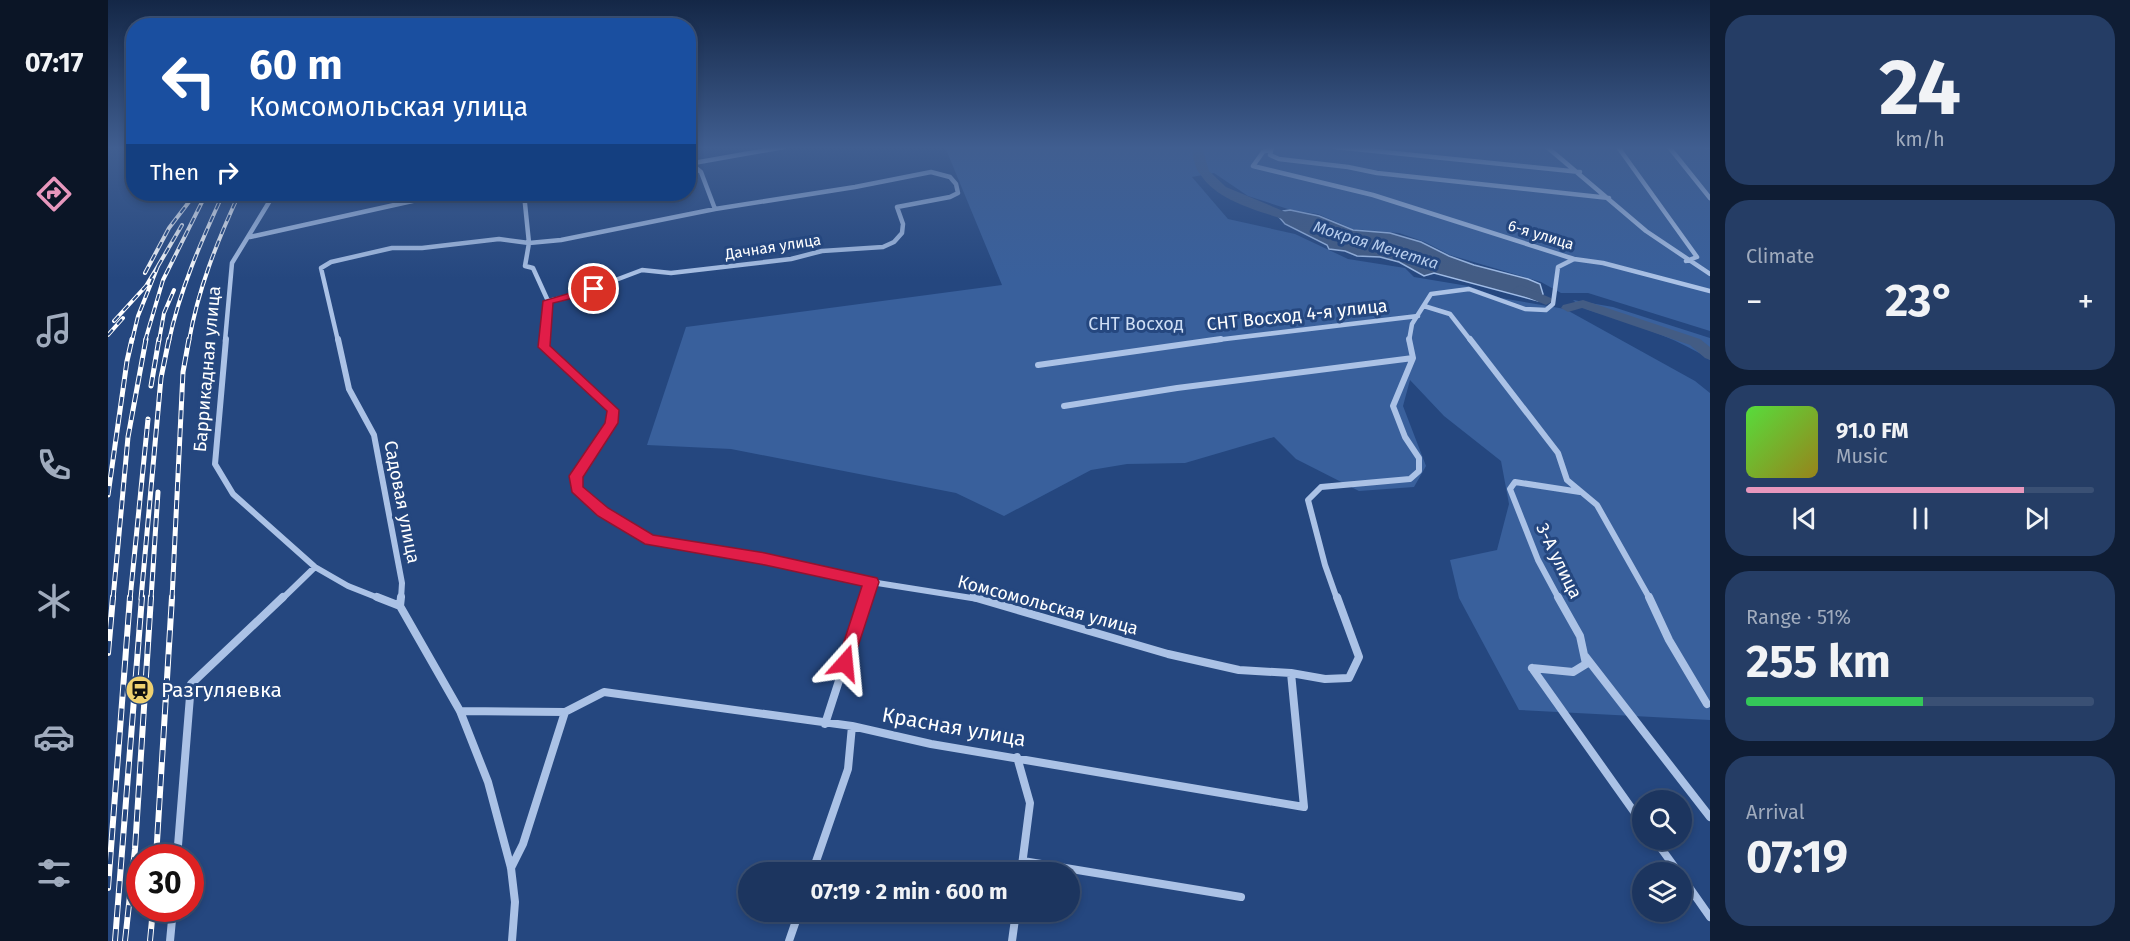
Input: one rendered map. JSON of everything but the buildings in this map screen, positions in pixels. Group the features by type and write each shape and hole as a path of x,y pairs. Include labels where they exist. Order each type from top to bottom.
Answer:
{"street":[{"path":"529,243 561,240 715,209 708,191"},
{"name":"Дачная улица","path":"715,209 830,191"},
{"name":"Дачная улица","path":"548,301 585,292 642,270 681,272 791,259 822,250 883,247 894,242 902,233 903,224 897,207 950,197 958,193 958,191"},
{"name":"6-я улица","path":"1356,191 1574,259 1603,263 1710,291"},
{"path":"1543,191 1609,198"},
{"path":"1601,191 1663,246 1710,274"},
{"path":"1650,191 1697,257 1686,261"},
{"name":"Баррикадная улица","path":"270,201 232,263 215,464 233,494 315,567 348,586 400,606"},
{"path":"250,237 412,201"},
{"path":"525,201 529,243 525,266 533,268 548,301"},
{"name":"Садовая улица","path":"400,606 402,583 374,435 349,389 321,268 331,262 392,248 422,248 499,239 529,243"},
{"path":"1064,406 1177,388 1413,358 1407,346 1409,329 1431,294 1469,289 1496,301 1526,309 1545,311 1553,304 1558,267 1574,259"},
{"name":"Комсомольская улица","path":"548,301 544,347 613,410 612,423 576,476 576,489 603,512 650,540 765,559 871,582 969,596 1168,654 1239,670 1291,673 1325,679 1349,678 1359,657 1325,565 1308,500 1322,487 1410,479 1419,471 1419,458 1405,437 1393,406 1413,358"},
{"path":"1424,306 1450,314 1558,453 1567,480 1597,505 1647,592 1669,640 1707,704"},
{"name":"СНТ Восход 4-я улица","path":"1038,365 1202,341 1418,316"},
{"name":"3-А улица","path":"1582,492 1523,482 1515,482 1510,489 1538,560 1581,636 1585,655"},
{"path":"178,844 191,684 315,567"},
{"path":"825,724 871,582"},
{"path":"400,606 460,711 488,782 510,868 515,902 512,941"},
{"path":"1585,655 1587,664 1573,672 1532,668 1632,809"},
{"path":"1585,655 1710,816"},
{"name":"Красная улица","path":"460,711 565,712 604,692 852,726 931,744 1304,807 1291,673"},
{"path":"510,868 523,844 565,712"},
{"path":"816,862 848,769 852,726"},
{"path":"1017,757 1030,803 1023,861 1241,897"},
{"path":"1692,891 1710,916"},
{"path":"170,941 172,922"},
{"path":"789,941 796,922"},
{"path":"1012,941 1015,922"}],"green space":[{"name":"СНТ Восход","path":"963,191 1204,191 1228,219 1295,234 1348,259 1405,268 1414,277 1468,286 1501,298 1565,309 1695,381 1710,393 1710,720 1519,710 1459,598 1450,560 1497,550 1509,504 1501,461 1444,416 1410,380 1403,406 1426,466 1414,487 1359,491 1296,459 1274,437 1185,463 1127,464 1091,470 1004,516 956,493 731,449 647,445 686,327 1002,285"},
{"name":"СНТ Восход","path":"1240,191 1710,191 1710,331 1588,293 1561,293 1541,282 1450,255 1425,242 1399,233 1353,229 1318,214 1291,210 1248,196"},
{"path":"1573,300 1613,307 1710,338 1710,360 1675,341 1586,309"}],"water":[{"path":"1290,210 1319,216 1353,230 1390,233 1421,242 1474,265 1540,284 1543,294 1538,301 1434,273 1424,276 1399,262 1380,257 1357,256 1345,251 1329,249 1327,245 1285,224 1279,217 1283,211"}],"waterway":[{"name":"Мокрая Мечетка","path":"1226,191 1301,221"},
{"name":"Мокрая Мечетка","path":"1520,289 1546,301"},
{"name":"Мокрая Мечетка","path":"1568,308 1583,304 1695,342 1710,355"}],"railway":[{"path":"145,273 169,228 190,201"},
{"path":"145,341 163,280 202,201"},
{"path":"169,341 185,284 220,201"},
{"path":"189,341 209,266 236,201"},
{"path":"158,266 182,225"},
{"path":"114,321 146,286 158,266"},
{"path":"132,341 138,316 158,266"},
{"path":"159,341 164,313 174,290"},
{"path":"108,335 123,318"},
{"path":"108,495 132,339"},
{"path":"113,599 128,437 146,339"},
{"path":"151,386 159,339"},
{"path":"141,599 161,378 169,339"},
{"path":"172,599 183,372 189,339"},
{"path":"130,599 148,419"},
{"path":"151,599 158,492"},
{"path":"108,653 113,597"},
{"path":"108,888 130,597"},
{"path":"115,941 142,597"},
{"path":"125,941 135,849 151,597"},
{"path":"157,844 172,597"},
{"path":"150,941 152,922"}],"place":[{"name":"Разгуляевка","path":"140,690"}],"route":[{"path":"594,289 548,301 544,347 613,410 612,423 576,476 576,489 603,512 650,540 765,559 871,582 845,663"}]}
